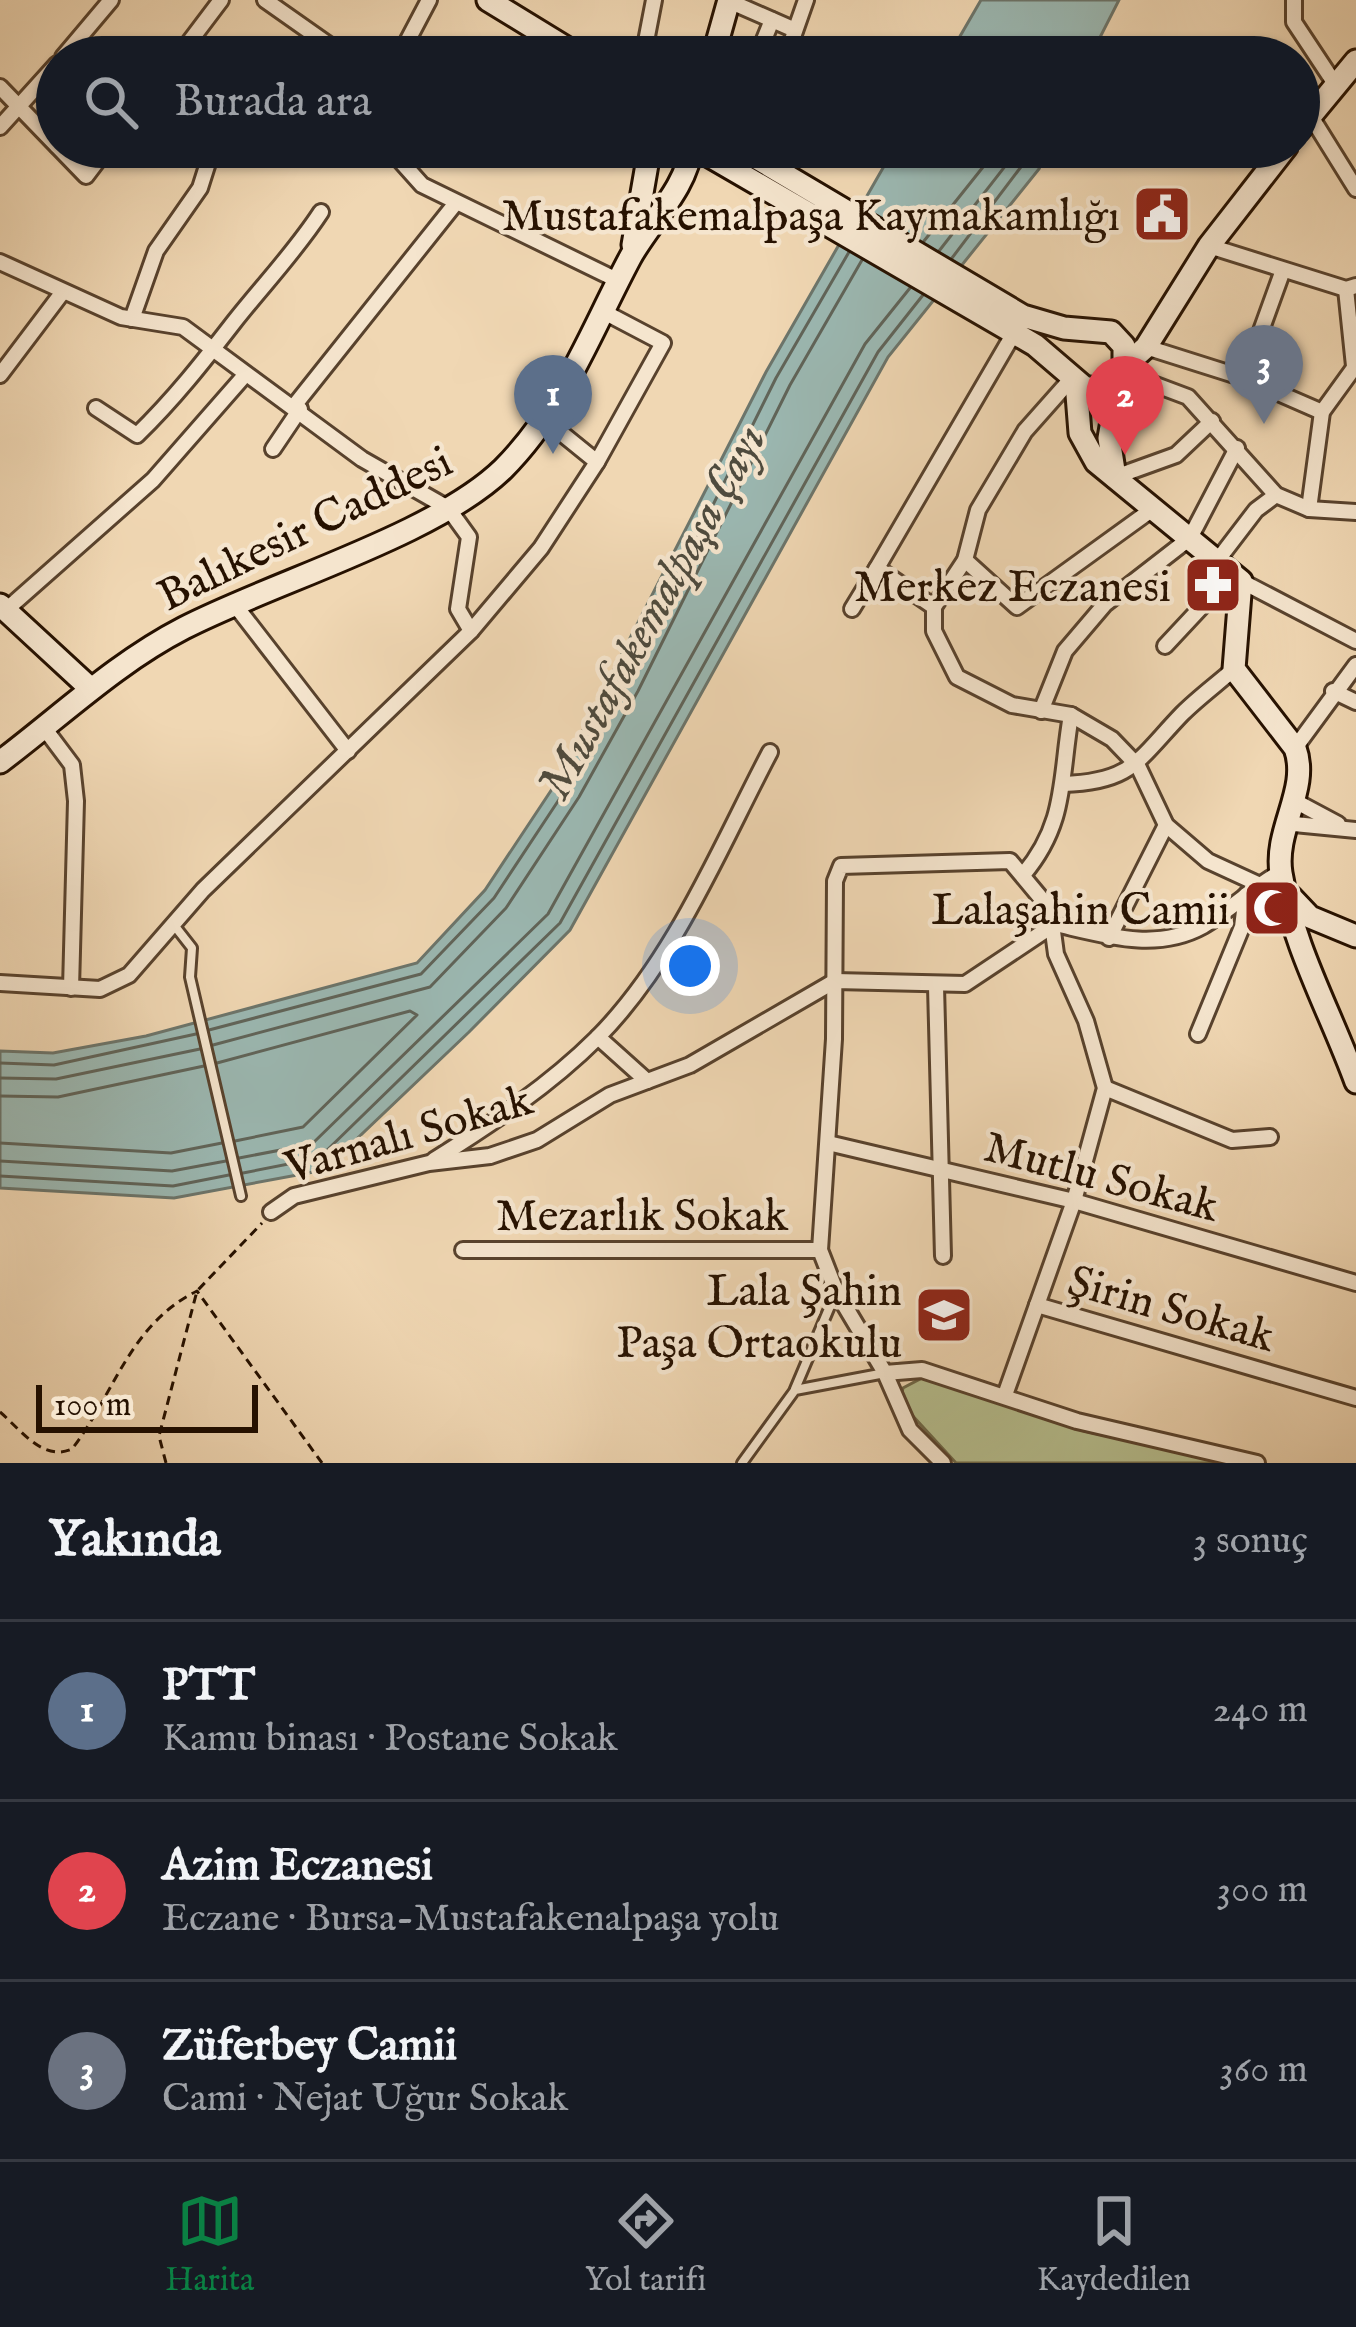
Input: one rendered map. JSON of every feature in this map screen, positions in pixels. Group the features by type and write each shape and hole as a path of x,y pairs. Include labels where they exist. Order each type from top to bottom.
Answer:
{"main road":[{"path":"488,0 547,36"},
{"path":"719,36 729,1"},
{"path":"1320,104 1356,61"},
{"name":"Balıkesir Caddesi","path":"630,257 647,168"},
{"name":"Balıkesir Caddesi","path":"0,762 139,652 448,508 501,470 544,419 630,257 687,168"},
{"path":"741,168 779,184 1019,324 1073,378 1102,390 1146,346 1209,246 1270,168"},
{"path":"764,168 779,184"},
{"path":"1019,324 1093,329 1119,338 1124,373 1109,437 1115,477"},
{"path":"1093,329 1070,346 1080,433 1096,462 1241,581 1234,669 1295,748 1300,763 1283,823 1284,882 1305,958 1356,1082"},
{"path":"3,607 91,689"},
{"path":"1284,882 1310,916 1356,936"}],"street":[{"path":"80,36 111,0"},
{"path":"194,36 221,0"},
{"path":"266,0 317,36"},
{"path":"410,36 429,0"},
{"path":"648,36 654,0"},
{"path":"793,36 806,0"},
{"path":"1294,0 1294,22 1303,36"},
{"path":"729,1 795,30"},
{"path":"766,36 772,20"},
{"path":"1320,61 1335,84"},
{"path":"0,87 36,124"},
{"path":"0,127 36,88"},
{"path":"1320,142 1356,188"},
{"path":"132,319 156,250 200,188 206,168"},
{"path":"407,168 422,185 455,204 619,281"},
{"path":"273,448 297,407 455,204"},
{"path":"96,408 137,435 182,393 286,265 321,212"},
{"path":"1209,246 1351,287 1355,366 1322,412 1310,509"},
{"path":"0,262 132,319 183,327 362,459 448,508 469,536 458,608 471,631"},
{"path":"1244,378 1283,270"},
{"path":"0,375 62,292"},
{"path":"0,983 100,989 129,975 471,631 541,548 598,462 663,343 604,312"},
{"path":"852,609 1019,324"},
{"path":"1146,346 1244,378 1322,412"},
{"path":"1124,373 1188,397 1276,494 1310,509 1356,512"},
{"path":"3,607 153,480 245,375"},
{"path":"1073,378 1025,431 978,510 964,560 934,607 934,631 957,677 1012,705 1071,716 1112,740 1138,766 1166,825 1252,890"},
{"path":"544,419 598,462"},
{"path":"1115,477 1176,455 1212,421"},
{"path":"1042,711 1065,651 1105,604 1190,538 1237,448"},
{"path":"1217,561 1256,510 1276,494"},
{"path":"964,560 1017,607 1154,508"},
{"path":"877,568 934,607"},
{"path":"1165,646 1207,601 1241,581 1356,641"},
{"path":"235,605 348,751"},
{"path":"1295,748 1356,664"},
{"path":"1063,784 1104,783 1138,766 1183,713 1234,669"},
{"path":"1334,691 1356,701"},
{"path":"1023,875 1048,846 1063,784 1071,716"},
{"path":"45,729 71,765 76,801 71,988"},
{"path":"429,1163 486,1127 598,1037 654,964 770,752"},
{"path":"1293,800 1352,830"},
{"path":"1283,823 1352,830"},
{"path":"1109,938 1166,825"},
{"path":"943,1463 910,1430 885,1372 836,1291 820,1250 835,981 835,881 841,866 1010,861 1050,909 1056,954 1086,1021 1105,1088 1074,1201 1005,1395"},
{"path":"835,981 965,984 1055,925 1109,938 1159,941 1201,927 1252,890 1284,882"},
{"path":"1198,1034 1242,927 1252,890"},
{"name":"Varnalı Sokak","path":"271,1212 294,1196 429,1163 490,1156 537,1140 610,1096 690,1065 835,981"},
{"path":"937,986 943,1256"},
{"path":"598,1037 646,1081"},
{"path":"1105,1088 1232,1140 1270,1137"},
{"name":"Mutlu Sokak","path":"827,1143 1074,1201 1356,1283"},
{"name":"Mezarlık Sokak","path":"464,1250 820,1250"},
{"name":"Şirin Sokak","path":"1037,1305 1356,1398"},
{"path":"885,1372 922,1370 1077,1421 1257,1463"}],"lane":[{"path":"174,925 192,948 190,976 241,1196"},
{"path":"742,1463 795,1390 836,1291"},
{"path":"795,1390 885,1372"}],"path":[{"path":"0,1412 43,1450 67,1455 136,1342 161,1314 197,1291 271,1212"},
{"path":"166,1463 159,1436 197,1291"},
{"path":"197,1291 322,1463"}],"green space":[{"path":"924,1377 1084,1431 1230,1463 956,1463 900,1402 903,1388"}],"water":[{"path":"981,0 1119,0 1101,36 960,36"},
{"name":"Mustafakemalpaşa Çayı","path":"883,168 1039,168 888,357 570,930 469,1032 324,1170 174,1198 0,1188 0,1051 53,1053 146,1036 417,963 485,890 556,783 766,372"}],"place":[{"name":"Mustafakemalpaşa Kaymakamlığı","path":"1162,214"},
{"name":"Züferbey Camii","path":"1264,424"},
{"name":"PTT","path":"553,454"},
{"name":"Azim Eczanesi","path":"1125,455"},
{"name":"Merkez Eczanesi","path":"1213,585"},
{"name":"Lalaşahin Camii","path":"1272,908"},
{"name":"Lala Şahin Paşa Ortaokulu","path":"944,1315"}]}
